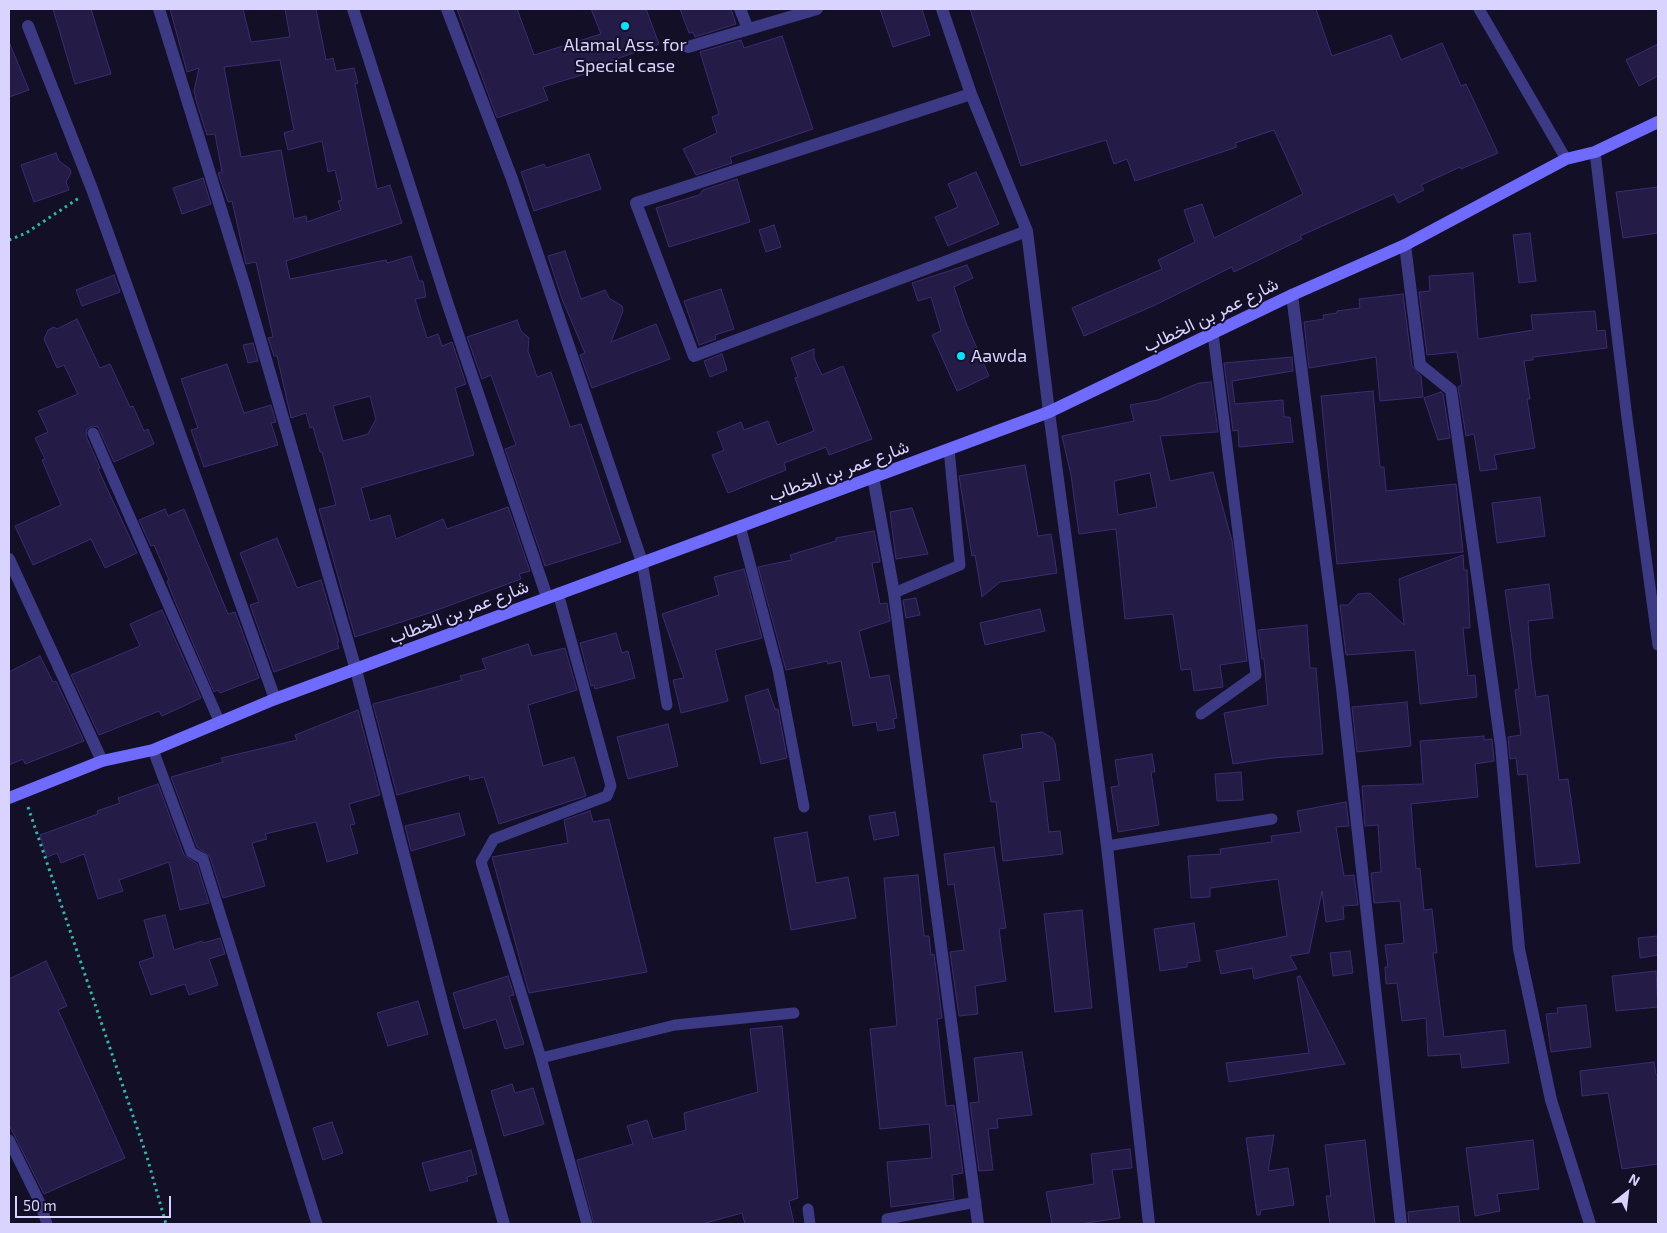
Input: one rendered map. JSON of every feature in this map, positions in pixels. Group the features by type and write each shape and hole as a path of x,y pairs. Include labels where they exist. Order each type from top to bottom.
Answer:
{"main road":[{"name":"شارع عمر بن الخطاب","path":"9,798 102,761 153,750 275,699 1049,412 1292,295 1404,245 1566,159 1595,152 1658,122"}],"street":[{"path":"159,9 245,287 356,670 447,1021 504,1224"},
{"path":"353,9 448,305 552,595"},
{"path":"447,9 512,179 642,562"},
{"path":"740,9 748,29"},
{"path":"688,47 817,9"},
{"path":"942,9 971,94 1027,231 1049,412 1107,846 1149,1224"},
{"path":"28,26 92,189 275,699"},
{"path":"971,94 636,204 694,356 1027,231"},
{"path":"1404,245 1420,366 1451,390 1501,746 1519,949 1551,1100 1590,1224"},
{"path":"1292,295 1342,688 1401,1224"},
{"path":"873,477 894,593 978,1224"},
{"path":"9,560 102,761"}],"lane":[{"path":"1480,9 1566,159"},
{"path":"1595,152 1627,418 1658,645"},
{"path":"1202,714 1256,675 1213,334"},
{"path":"93,433 220,723"},
{"path":"894,593 960,564 949,449"},
{"path":"740,526 778,670 804,807"},
{"path":"642,562 667,705"},
{"path":"552,595 611,786 607,796 494,840 481,862 541,1058 587,1224"},
{"path":"153,750 191,852 203,858 317,1224"},
{"path":"1107,846 1272,819"},
{"path":"541,1058 675,1025 794,1013"},
{"path":"9,1140 40,1203 47,1224"},
{"path":"887,1224 887,1219 976,1202"},
{"path":"808,1209 810,1224"}],"path":[{"path":"9,240 26,233 92,189"},
{"path":"24,793 147,1157 166,1224"}],"building":[{"path":"53,9 91,9 111,74 75,84"},
{"path":"170,9 243,9 251,42 290,37 285,9 316,9 326,60 333,58 336,71 354,68 358,83 355,84 377,189 390,185 402,223 286,261 290,279 386,260 387,263 411,256 419,281 423,281 426,297 415,299 427,338 438,334 442,346 452,342 466,384 455,388 474,455 361,488 370,521 390,515 396,539 443,519 447,529 508,507 530,571 519,574 521,579 429,613 355,637 319,509 336,505 322,452 320,452 313,427 310,428 306,413 291,418 277,356 274,356 268,338 273,337 256,262 246,264 232,201 228,202 218,173 222,172 215,134 207,135 197,104 194,91 199,68 187,72","holes":["280,60 294,130 284,133 288,150 322,141 328,172 335,170 342,200 338,201 341,210 307,222 306,216 294,219 281,150 241,157 224,67","370,396 376,419 368,434 343,441 333,406"]},
{"path":"457,9 517,9 534,55 601,34 591,9 646,9 659,44 608,62 610,66 543,87 548,100 497,118"},
{"path":"680,9 731,9 736,24 695,37 693,32 689,33"},
{"path":"880,9 922,9 930,35 893,47"},
{"path":"970,9 1316,9 1332,56 1391,35 1401,60 1442,43 1461,86 1466,84 1498,153 1461,169 1460,167 1421,185 1424,190 1398,203 1394,194 1300,236 1302,239 1234,272 1232,267 1153,306 1084,336 1072,308 1162,269 1158,260 1195,242 1184,210 1202,204 1214,238 1303,194 1274,130 1235,143 1237,147 1135,181 1127,159 1114,164 1106,140 1021,166"},
{"path":"782,36 813,129 730,157 732,163 696,175 683,149 717,133 712,117 719,114 700,52 741,40 744,48"},
{"path":"9,42 29,90 9,97"},
{"path":"1658,44 1658,76 1639,86 1626,60"},
{"path":"56,153 59,161 70,169 71,173 66,182 69,190 34,202 21,165"},
{"path":"589,154 601,189 534,211 521,172 544,164 546,168"},
{"path":"976,172 999,224 948,246 935,217 958,207 948,184"},
{"path":"203,178 211,204 182,214 173,188"},
{"path":"737,179 750,222 669,247 656,208 699,195 703,190"},
{"path":"1658,187 1658,233 1623,238 1616,192"},
{"path":"774,225 781,247 766,252 759,230"},
{"path":"1530,233 1536,281 1519,283 1513,235"},
{"path":"565,251 581,299 605,290 609,298 622,306 623,311 611,342 656,324 670,359 592,388 580,355 585,353 562,299 548,256"},
{"path":"967,265 973,278 954,287 966,323 989,376 957,391 932,335 941,331 931,297 918,301 912,283"},
{"path":"1473,273 1478,339 1533,330 1531,315 1595,311 1597,331 1605,330 1607,348 1533,357 1533,360 1524,361 1530,399 1527,399 1535,448 1494,455 1497,469 1480,471 1474,434 1466,436 1458,387 1462,385 1457,352 1427,355 1419,292 1430,291 1429,276"},
{"path":"114,275 120,292 82,306 76,290"},
{"path":"721,289 734,329 715,335 716,339 699,345 684,301"},
{"path":"1403,294 1412,366 1421,376 1423,397 1380,401 1376,357 1309,368 1304,322 1324,319 1323,315 1337,313 1337,311 1360,308 1359,299"},
{"path":"77,319 100,368 110,364 130,407 133,406 144,431 148,429 154,444 114,462 98,427 93,426 87,429 86,436 100,468 98,469 137,553 105,568 91,539 33,565 15,526 61,505 42,460 45,459 35,438 48,432 38,411 78,394 64,365 57,368 44,339 48,330 54,327 57,329"},
{"path":"517,320 521,331 529,338 528,351 537,377 551,372 570,427 581,424 621,542 545,566 505,449 516,445 491,375 482,379 467,337"},
{"path":"253,343 258,361 248,363 243,345"},
{"path":"814,349 814,358 822,375 843,366 872,439 829,455 826,447 784,463 786,470 728,493 712,455 724,450 717,432 741,422 744,430 768,421 777,445 814,431 795,378 798,377 791,358"},
{"path":"722,354 727,370 710,377 704,361"},
{"path":"1292,357 1293,371 1232,381 1235,404 1283,400 1284,417 1290,417 1293,442 1239,447 1238,430 1233,431 1224,363"},
{"path":"227,364 244,413 271,405 276,422 271,423 278,445 204,467 191,430 198,428 181,379"},
{"path":"1211,382 1218,432 1160,436 1170,481 1213,472 1232,541 1247,661 1220,665 1223,687 1194,691 1191,669 1181,670 1173,614 1125,619 1116,529 1079,534 1071,475 1062,436 1134,421 1130,405 1158,400 1199,383","holes":["1150,473 1157,507 1118,515 1114,481"]},
{"path":"1373,391 1380,467 1384,467 1386,491 1456,484 1463,552 1337,564 1321,396"},
{"path":"1441,392 1443,394 1450,438 1438,440 1424,398"},
{"path":"1025,465 1038,536 1051,534 1057,573 1000,582 982,597 975,555 972,556 959,476"},
{"path":"1540,497 1545,536 1497,543 1492,503"},
{"path":"912,508 928,554 896,559 890,512"},
{"path":"165,509 168,516 184,509 228,614 235,612 259,678 220,693 218,690 214,692 176,604 167,581 169,580 154,545 151,546 139,520"},
{"path":"874,531 880,562 872,563 880,604 887,603 890,621 859,631 870,678 889,675 897,718 893,719 895,728 878,731 876,722 853,726 841,661 828,664 827,661 786,670 758,567 792,560 790,555 836,541 836,538"},
{"path":"277,538 297,588 321,580 339,642 337,642 339,648 274,672 250,605 259,602 240,553"},
{"path":"1463,555 1464,570 1467,570 1470,628 1463,628 1468,676 1475,675 1477,697 1420,704 1415,650 1346,655 1340,605 1348,605 1358,594 1370,593 1404,625 1399,579"},
{"path":"744,569 762,638 715,650 728,701 681,713 673,680 684,678 662,614 719,595 714,577"},
{"path":"1549,584 1553,618 1528,621 1531,660 1536,697 1548,695 1559,780 1568,779 1580,863 1536,867 1527,774 1518,775 1516,758 1510,759 1508,737 1521,735 1515,690 1519,689 1505,590"},
{"path":"916,598 920,615 906,618 903,600"},
{"path":"1040,609 1045,631 985,645 980,623"},
{"path":"162,610 201,698 162,716 159,711 99,735 71,675 140,646 130,624"},
{"path":"1307,625 1310,668 1316,668 1323,754 1273,758 1233,764 1224,713 1268,705 1264,659 1262,659 1258,630"},
{"path":"616,633 622,653 628,651 635,678 595,689 594,685 591,686 580,643"},
{"path":"528,644 532,656 565,648 577,690 528,705 543,766 574,757 586,796 499,824 484,777 470,780 469,775 397,795 373,704 462,680 460,676 486,669 482,659"},
{"path":"40,656 53,682 56,681 84,741 25,764 23,759 9,765 9,672"},
{"path":"768,689 775,709 778,709 787,758 761,764 745,696"},
{"path":"1407,702 1411,746 1357,752 1352,707"},
{"path":"358,710 380,795 349,804 355,824 350,825 358,853 327,862 316,822 265,834 267,839 252,843 265,886 223,898 210,857 197,847 171,777 223,762 221,758 297,740 295,735"},
{"path":"668,724 678,766 628,779 617,737"},
{"path":"1042,732 1052,738 1055,743 1060,780 1043,782 1049,832 1060,831 1063,854 1003,861 996,802 991,802 983,755 1023,748 1021,735"},
{"path":"1484,736 1484,740 1492,739 1494,761 1475,764 1478,797 1411,804 1416,869 1420,868 1424,910 1432,909 1437,953 1433,953 1444,1037 1505,1030 1509,1063 1462,1068 1460,1054 1428,1056 1426,1018 1402,1021 1397,983 1386,984 1385,967 1388,967 1385,945 1404,943 1400,901 1374,903 1371,873 1381,872 1378,825 1365,826 1362,786 1423,784 1420,741"},
{"path":"1152,754 1155,772 1151,772 1159,825 1118,832 1111,787 1119,786 1115,760"},
{"path":"1241,772 1243,800 1217,801 1215,774"},
{"path":"158,784 184,855 197,864 209,903 180,910 169,862 119,880 123,891 98,899 84,854 61,863 57,853 47,857 40,835 98,814 97,811 120,803 118,798"},
{"path":"1346,802 1349,826 1336,827 1344,876 1354,875 1358,905 1343,906 1344,919 1326,922 1322,891 1309,953 1290,956 1297,969 1254,979 1252,968 1221,974 1216,951 1287,936 1278,879 1210,888 1210,897 1191,898 1188,856 1221,854 1220,849 1272,842 1271,836 1301,832 1297,811"},
{"path":"590,811 593,822 609,819 647,972 529,993 492,857 568,843 564,820"},
{"path":"895,812 899,835 874,840 869,816"},
{"path":"459,813 465,835 411,851 405,826"},
{"path":"807,832 816,883 848,877 856,918 791,930 774,838"},
{"path":"994,847 1006,928 999,929 1006,981 975,986 978,1014 959,1016 950,952 964,950 954,884 948,885 944,854"},
{"path":"918,875 924,936 929,936 931,955 934,954 942,1018 937,1019 946,1106 954,1105 963,1173 952,1175 954,1199 891,1207 887,1162 932,1158 929,1124 880,1129 870,1029 897,1026 884,878"},
{"path":"1082,910 1092,1008 1055,1012 1044,914"},
{"path":"165,915 174,950 202,941 203,943 220,938 225,954 209,959 218,985 189,995 185,984 151,995 139,962 154,957 144,920"},
{"path":"1194,923 1200,961 1187,963 1187,967 1160,971 1154,929"},
{"path":"1658,936 1658,955 1640,958 1638,938"},
{"path":"1350,951 1353,973 1333,976 1330,953"},
{"path":"46,961 67,1006 58,1010 125,1158 44,1194 9,1125 9,979"},
{"path":"1656,971 1658,1007 1616,1011 1612,976"},
{"path":"508,976 514,995 509,996 524,1044 505,1049 496,1019 464,1029 453,993"},
{"path":"1300,976 1345,1064 1229,1082 1226,1063 1309,1053 1297,977"},
{"path":"418,1001 428,1034 388,1046 377,1013"},
{"path":"1586,1005 1591,1047 1551,1052 1546,1014 1558,1013 1557,1008"},
{"path":"782,1026 798,1198 789,1201 794,1224 745,1224 742,1213 702,1224 594,1224 577,1160 633,1144 627,1126 647,1120 653,1139 686,1130 684,1113 758,1092 750,1029"},
{"path":"1022,1052 1032,1115 997,1119 998,1128 988,1129 993,1170 979,1171 970,1103 979,1102 974,1058"},
{"path":"1654,1062 1656,1075 1658,1075 1658,1164 1622,1169 1608,1093 1582,1096 1580,1071"},
{"path":"512,1084 515,1093 533,1088 544,1124 504,1136 491,1091"},
{"path":"332,1122 343,1153 323,1160 313,1128"},
{"path":"1274,1135 1268,1171 1288,1168 1294,1205 1261,1210 1260,1215 1257,1215 1246,1138"},
{"path":"1365,1140 1375,1224 1330,1224 1326,1196 1331,1196 1325,1145"},
{"path":"1533,1140 1539,1189 1497,1194 1500,1211 1475,1216 1466,1148"},
{"path":"1130,1149 1132,1168 1112,1170 1120,1218 1080,1224 1052,1224 1046,1192 1094,1184 1091,1154"},
{"path":"471,1150 477,1174 467,1177 468,1181 430,1191 422,1163"},
{"path":"1458,1206 1460,1224 1409,1224 1408,1212"}],"place":[{"name":"Alamal Ass. for Special case","path":"625,26"},
{"name":"Aawda","path":"961,356"}]}
